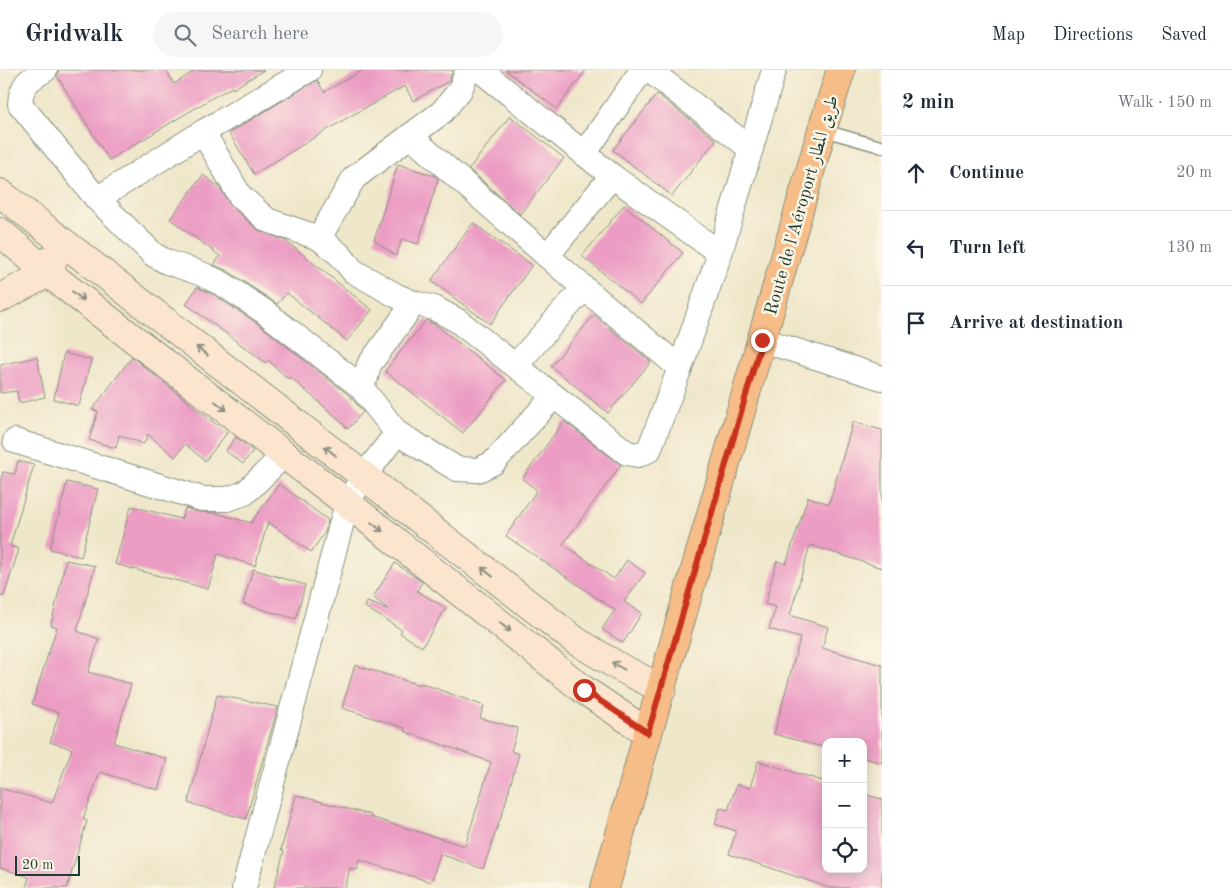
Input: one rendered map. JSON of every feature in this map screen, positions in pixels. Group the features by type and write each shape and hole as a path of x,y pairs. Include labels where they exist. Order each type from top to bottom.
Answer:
{"main road":[{"name":"Route de l'Aéroport طريق المطار","path":"611,886 648,733 841,70"},
{"path":"0,193 576,641 621,668 662,689"},
{"path":"6,245 60,239"},
{"path":"0,298 48,273 60,239"},
{"path":"6,245 48,273 347,503 584,690 648,733"}],"street":[{"path":"45,70 27,82 21,94 20,104 97,200 154,255 221,283 265,312 360,386 397,432 457,469 478,470 494,463 554,396"},
{"path":"97,200 204,132 309,70"},
{"path":"318,238 354,178 442,112 460,90 468,70"},
{"path":"480,70 612,176 720,253"},
{"path":"584,154 642,70"},
{"path":"649,70 751,149"},
{"path":"204,132 240,196 267,220 318,238 340,255 352,271 414,303 434,308 458,321 627,452 638,455 649,450 680,368 720,253 774,70"},
{"path":"410,136 584,288 680,368"},
{"path":"548,256 612,176"},
{"path":"516,365 584,288"},
{"path":"360,386 366,377 369,365 414,303"},
{"path":"762,340 882,378"},
{"path":"244,888 347,503 363,477 397,432"},
{"path":"15,441 202,499 227,499 245,493 284,455"}],"lane":[{"path":"822,130 882,147"}],"building":[{"path":"59,70 166,70 174,84 196,70 264,70 233,89 232,87 212,98 109,160 57,76"},
{"path":"363,70 453,70 449,81 413,101 405,86 347,118 254,174 229,133 317,80 324,92"},
{"path":"505,70 586,70 557,109"},
{"path":"657,94 716,140 672,196 613,150"},
{"path":"510,116 564,158 520,214 469,169"},
{"path":"398,164 435,176 438,179 418,244 402,239 396,256 374,240"},
{"path":"203,175 219,187 231,206 258,230 286,241 372,310 347,341 287,293 277,304 228,271 214,265 220,256 170,219"},
{"path":"624,205 683,253 641,304 582,256"},
{"path":"473,223 532,265 490,324 431,281"},
{"path":"197,287 214,295 257,323 350,396 363,412 348,429 268,360 266,363 186,304"},
{"path":"594,315 651,362 608,413 551,366"},
{"path":"426,320 436,325 506,380 463,433 385,371"},
{"path":"64,353 91,360 79,406 54,399"},
{"path":"37,357 45,397 19,403 17,391 0,393 0,365"},
{"path":"132,357 227,433 205,461 185,444 175,457 148,434 144,444 119,435 116,448 89,440 98,411 92,410"},
{"path":"564,421 621,465 563,544 614,579 627,560 645,573 624,602 642,613 623,643 602,629 615,610 506,536 537,490 522,479"},
{"path":"853,422 882,430 882,568 810,545 790,615 828,627 822,648 882,665 882,763 867,759 867,738 822,738 822,747 774,734 800,638 769,629 776,607 765,604 777,561 786,564 808,497 829,504"},
{"path":"236,437 253,451 243,464 226,451"},
{"path":"18,461 34,465 10,546 19,549 4,596 0,596 0,482 3,472 15,474"},
{"path":"67,482 98,489 81,557 50,549"},
{"path":"279,484 328,520 325,532 311,552 268,522 255,566 218,554 208,589 115,564 131,506 181,519 185,508 198,512 216,513 251,523"},
{"path":"66,560 95,566 77,631 99,639 88,672 131,684 114,743 167,759 158,790 100,772 83,819 87,821 67,888 26,888 29,877 0,868 0,788 52,803 72,749 50,742 59,713 32,704 57,627 51,625"},
{"path":"395,563 422,582 417,591 446,608 422,647 400,633 402,630 365,607 367,602 388,609 373,597"},
{"path":"253,569 305,585 296,619 243,604"},
{"path":"355,665 420,685 421,683 484,706 480,718 518,728 511,751 519,754 504,808 483,869 440,854 431,882 359,860 357,870 350,868 345,888 274,888 284,851 281,850 296,795 371,815 370,817 465,846 491,762 404,731 405,728 342,708"},
{"path":"217,695 278,707 246,819 188,803"},
{"path":"758,761 822,781 822,873 867,873 867,795 882,799 882,888 830,888 729,854 736,831 715,824 720,808 728,810 737,784 750,788"}],"route":[{"path":"584,690 648,733 762,340"}]}
